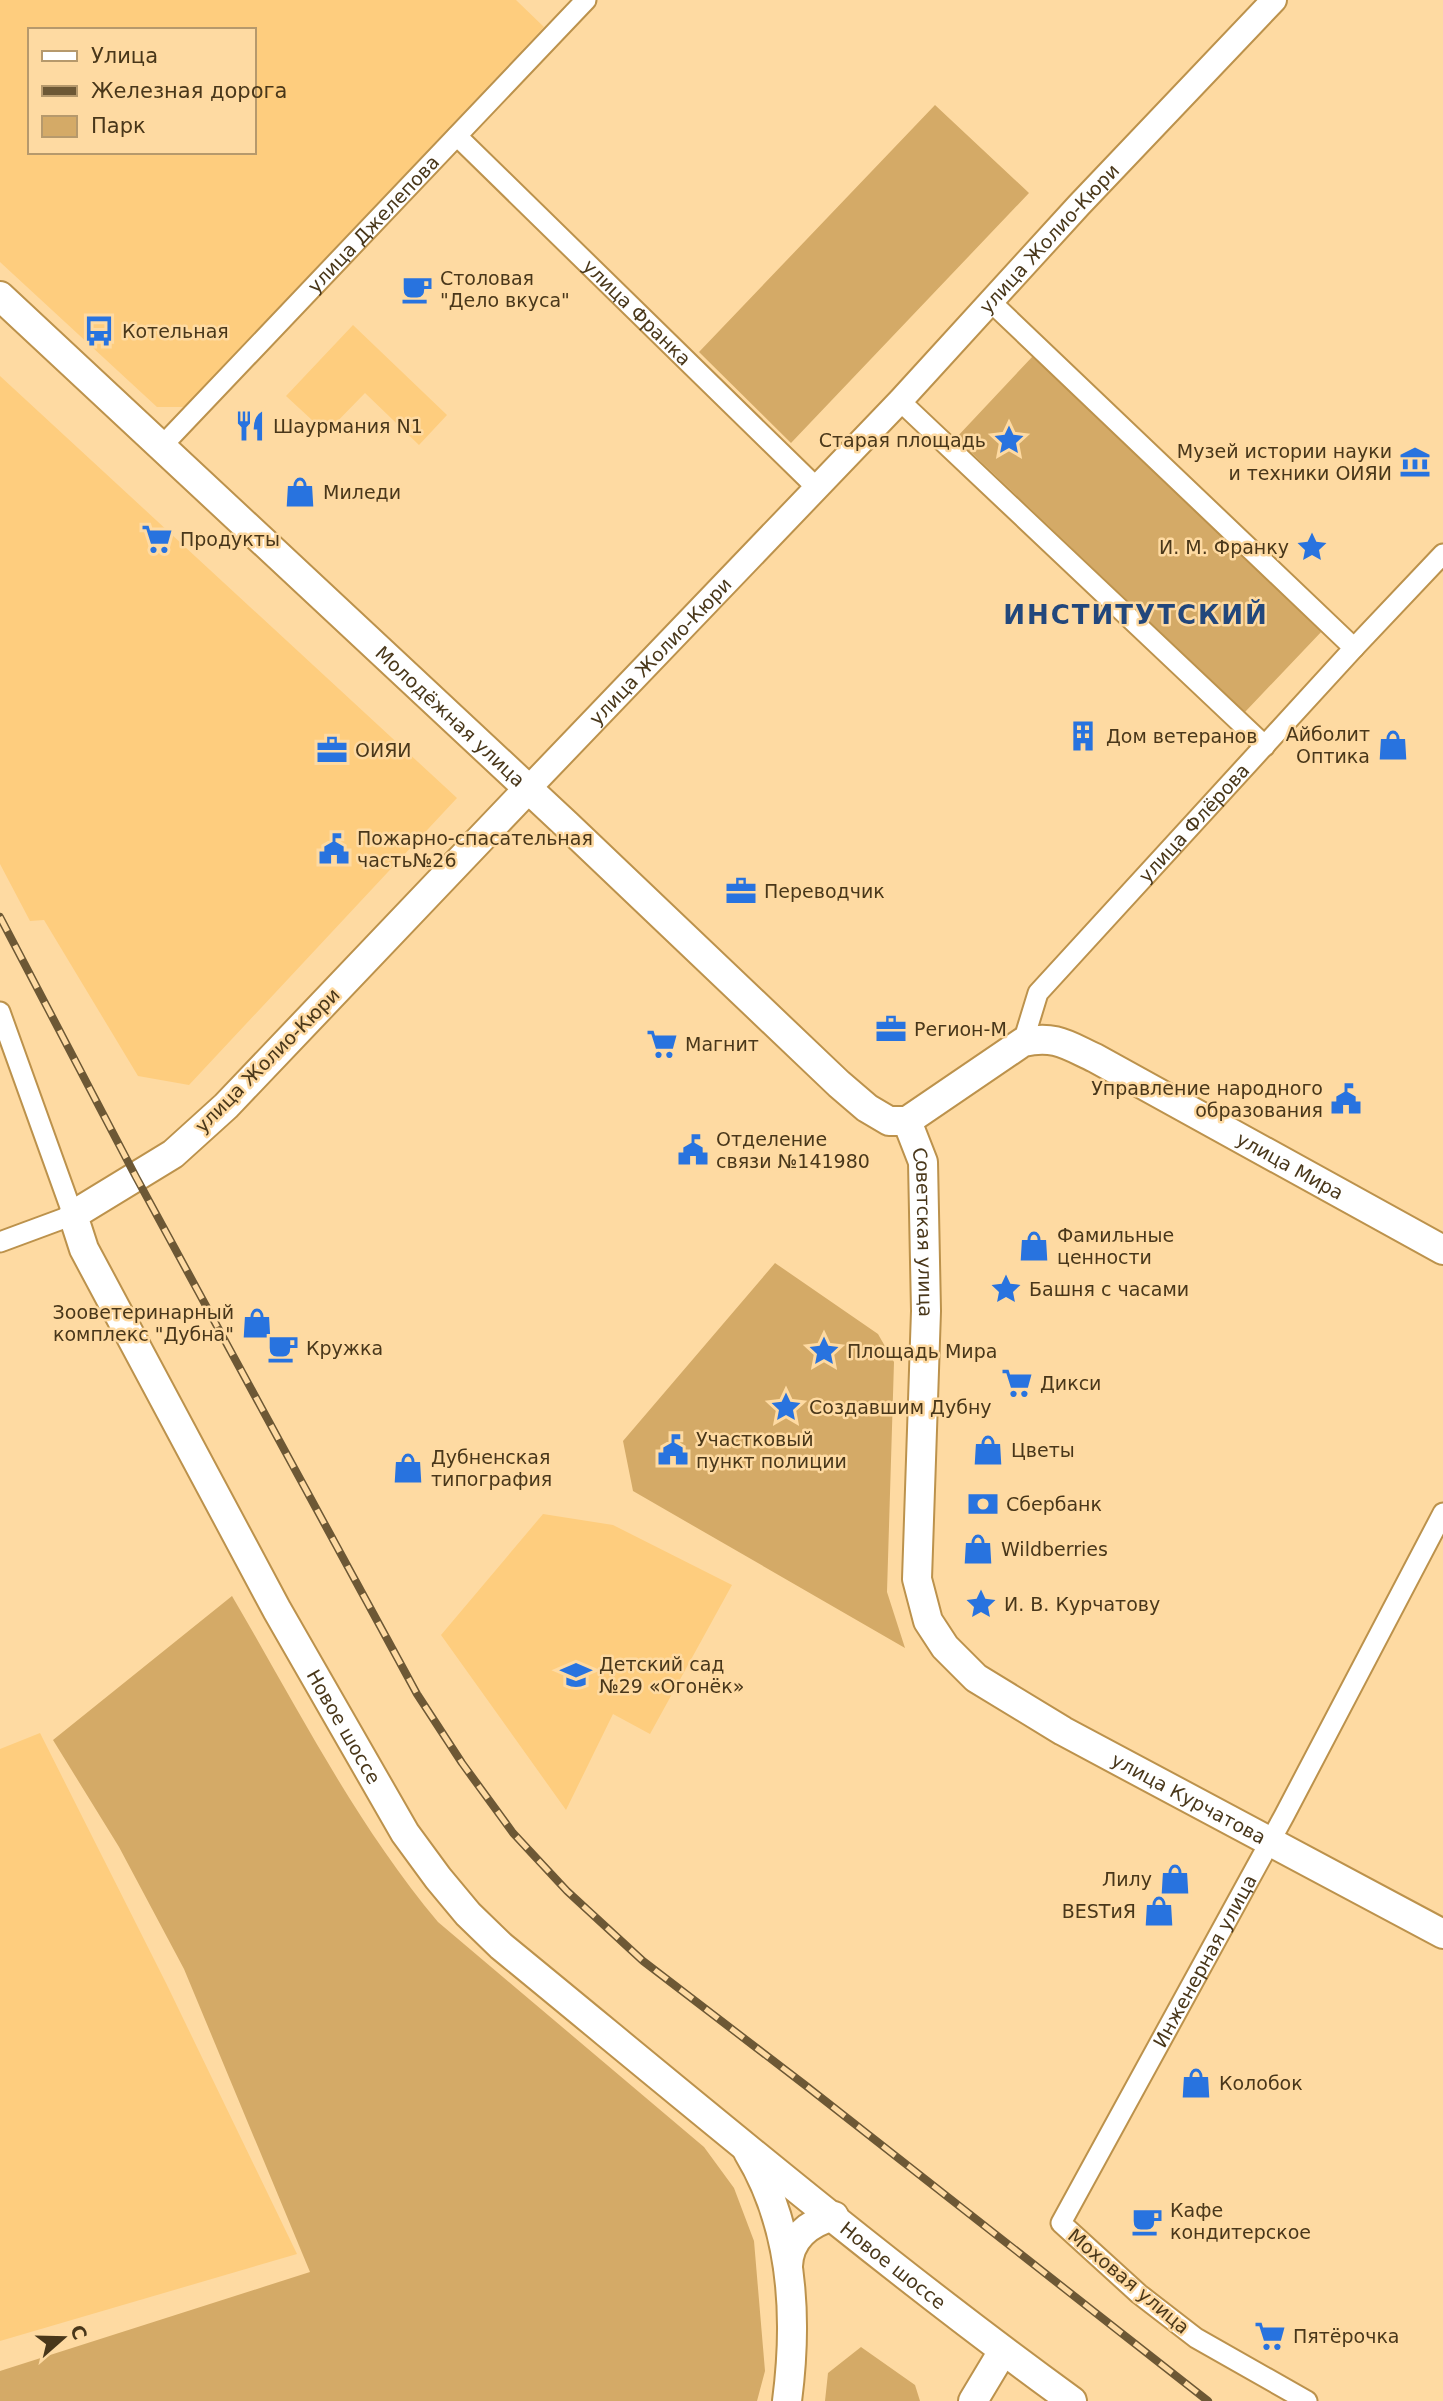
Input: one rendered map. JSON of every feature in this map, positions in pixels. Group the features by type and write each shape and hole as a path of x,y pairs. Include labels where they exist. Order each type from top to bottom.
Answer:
{"main road":[{"name":"Молодёжная улица","path":"0,296 528,789 839,1084 867,1108 889,1121 907,1121"},
{"name":"улица Жолио-Кюри","path":"73,1214 173,1154 226,1106 528,789"},
{"name":"улица Мира","path":"1023,1042 1042,1038 1062,1043 1095,1058 1443,1250"},
{"name":"Советская улица","path":"945,1647 928,1621 917,1579 926,1340 923,1162 907,1121 1023,1042"},
{"name":"Новое шоссе","path":"73,1214 84,1249 277,1610 405,1833 468,1914 501,1945 740,2141 1003,2351 1072,2401"},
{"name":"улица Курчатова","path":"945,1647 976,1678 1063,1731 1443,1934"},
{"name":"Новое шоссе","path":"740,2141 760,2174 785,2245 792,2337 787,2401"},
{"path":"787,2272 788,2255 806,2228 834,2216"},
{"path":"973,2401 1003,2351"}],"street":[{"name":"улица Джелепова","path":"161,447 586,0"},
{"name":"улица Жолио-Кюри","path":"528,789 900,401 1079,205 1274,0"},
{"name":"улица Франка","path":"457,136 817,488"},
{"path":"991,302 1354,648"},
{"path":"900,401 1265,746"},
{"name":"улица Флёрова","path":"1023,1042 1038,993 1443,554"},
{"path":"0,1012 73,1214"},
{"name":"улица Жолио-Кюри","path":"0,1241 73,1214"},
{"name":"Инженерная улица","path":"1061,2223 1270,1842 1443,1513"},
{"name":"Моховая улица","path":"1061,2223 1139,2294 1196,2338 1307,2401"}],"shaded area":[{"path":"0,0 516,0 544,27 184,407 157,407 0,262"},
{"path":"353,325 447,415 419,445 365,393 326,433 286,396"},
{"path":"0,376 457,798 189,1085 138,1076 44,920 30,921 0,864"},
{"name":"Детский сад №29 «Огонёк»","path":"543,1514 613,1525 732,1585 650,1734 613,1714 566,1810 441,1635"},
{"path":"40,1733 166,1983 297,2254 0,2341 0,1749"}],"green space":[{"path":"935,105 1029,193 791,443 699,352"},
{"path":"1033,356 1323,630 1245,712 956,438"},
{"path":"775,1263 878,1334 894,1362 887,1592 905,1648 633,1491 623,1441"},
{"path":"232,1596 353,1805 438,1922 704,2147 734,2188 754,2241 765,2371 757,2401 0,2401 0,2371 310,2272 184,1969 119,1847 53,1740"},
{"path":"861,2347 915,2385 920,2401 825,2401 828,2373"}],"railway":[{"path":"0,917 136,1177 417,1694 462,1763 513,1833 567,1891 643,1961 1208,2401"}],"place":[{"name":"Столовая \"Дело вкуса\"","path":"417,289"},
{"name":"Котельная","path":"99,331"},
{"name":"Шаурмания N1","path":"250,426"},
{"name":"Старая площадь","path":"1009,440"},
{"name":"Музей истории науки и техники ОИЯИ","path":"1415,462"},
{"name":"Миледи","path":"300,492"},
{"name":"Продукты","path":"157,539"},
{"name":"И. М. Франку","path":"1312,547"},
{"name":"Дом ветеранов","path":"1083,736"},
{"name":"Айболит Оптика","path":"1393,745"},
{"name":"ОИЯИ","path":"332,750"},
{"name":"Пожарно-спасательная часть№26","path":"334,849"},
{"name":"Переводчик","path":"741,891"},
{"name":"Регион-М","path":"891,1029"},
{"name":"Магнит","path":"662,1044"},
{"name":"Управление народного образования","path":"1346,1099"},
{"name":"Отделение связи №141980","path":"693,1150"},
{"name":"Фамильные ценности","path":"1034,1246"},
{"name":"Башня с часами","path":"1006,1289"},
{"name":"Зооветеринарный комплекс \"Дубна\"","path":"257,1323"},
{"name":"Кружка","path":"283,1348"},
{"name":"Площадь Мира","path":"824,1351"},
{"name":"Дикси","path":"1017,1383"},
{"name":"Создавшим Дубну","path":"786,1407"},
{"name":"Участковый пункт полиции","path":"673,1450"},
{"name":"Цветы","path":"988,1450"},
{"name":"Дубненская типография","path":"408,1468"},
{"name":"Сбербанк","path":"983,1504"},
{"name":"Wildberries","path":"978,1549"},
{"name":"И. В. Курчатову","path":"981,1604"},
{"name":"Детский сад №29 «Огонёк»","path":"576,1675"},
{"name":"Лилу","path":"1175,1879"},
{"name":"BESTиЯ","path":"1159,1911"},
{"name":"Колобок","path":"1196,2083"},
{"name":"Кафе кондитерское","path":"1147,2221"},
{"name":"Пятёрочка","path":"1270,2336"}],"district":[{"name":"ИНСТИТУТСКИЙ","path":"1136,615"}]}
